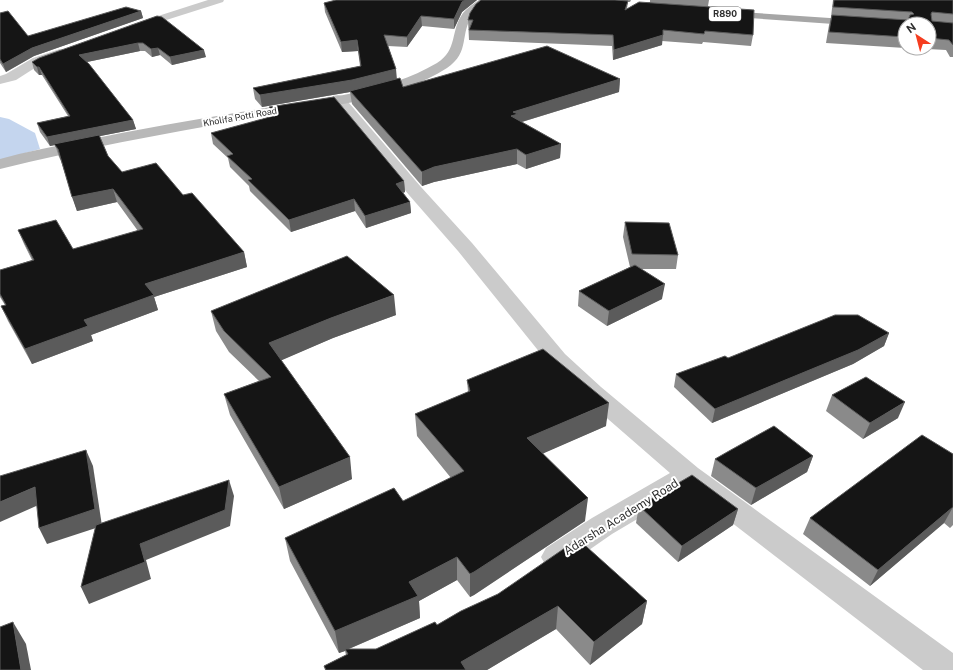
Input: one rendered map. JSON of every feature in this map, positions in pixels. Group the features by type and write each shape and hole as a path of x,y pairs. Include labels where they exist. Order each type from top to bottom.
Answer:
{"main road":[{"name":"R890","path":"712,12 897,25"}],"street":[{"path":"120,32 218,0"},
{"name":"Kholifa Potti Road","path":"0,164 100,141 338,99 397,85 420,77 444,64 455,54 459,43 462,25 467,14 486,0"},
{"path":"0,80 12,77 37,61 72,49"},
{"path":"338,99 415,191 466,247 509,302 557,359 593,393 689,475 949,670"},
{"name":"Adarsha Academy Road","path":"531,575 602,526 689,475"}],"water":[{"path":"0,117 9,119 35,133 40,149 0,160"}],"building":[{"path":"336,0 465,0 462,2 454,19 421,16 407,37 384,35 396,69 352,80 260,95 253,88 361,66 357,40 341,42 324,3"},
{"path":"481,0 615,0 628,1 625,10 639,2 754,10 753,35 705,31 704,34 663,30 663,35 614,50 613,35 469,30 473,20 468,20 470,13 476,4"},
{"path":"834,0 953,0 953,14 932,12 931,16 910,16 914,14 912,12 833,7"},
{"path":"126,7 141,11 32,48 3,64 0,59 0,13 8,11 28,36"},
{"path":"832,15 897,19 897,36 829,32"},
{"path":"157,16 162,17 204,50 170,57 158,48 151,49 143,43 138,43 79,55 89,64 133,120 47,137 37,123 70,116 39,67 32,62 39,58"},
{"path":"937,21 953,23 953,45 949,40 937,39"},
{"path":"547,46 620,79 513,112 518,114 511,116 561,144 526,155 517,149 434,167 422,172 350,91 400,78 403,87"},
{"path":"334,97 404,181 396,184 410,202 365,216 354,199 289,220 248,180 252,179 227,156 233,154 211,133 277,115 269,107"},
{"path":"99,135 108,156 122,172 156,163 183,195 192,193 244,252 145,284 154,295 84,320 88,326 25,349 1,306 6,305 0,294 0,270 34,260 18,230 56,220 73,249 143,229 113,189 72,197 58,149 54,144"},
{"path":"625,222 669,223 678,255 632,254"},
{"path":"347,256 394,295 269,343 350,457 279,487 224,394 271,377 224,331 211,311"},
{"path":"635,265 665,284 609,311 579,291"},
{"path":"835,315 858,315 889,333 858,350 715,409 676,374 725,356 728,358"},
{"path":"543,349 609,403 527,438 588,498 474,572 470,574 457,557 409,582 418,596 335,631 285,538 394,488 403,501 464,471 415,414 470,391 467,380"},
{"path":"866,377 905,402 870,423 832,395"},
{"path":"774,426 813,456 756,488 715,459 729,451"},
{"path":"922,435 953,454 953,507 878,570 810,518"},
{"path":"86,450 95,509 39,528 35,487 0,502 0,476"},
{"path":"692,475 738,509 682,546 639,506"},
{"path":"229,480 225,510 140,544 145,562 81,587 96,525"},
{"path":"578,539 647,601 594,642 558,606 461,662 466,670 326,670 324,666 348,654 345,649 376,649 435,622 437,625 461,611 498,594"},
{"path":"13,622 21,670 0,670 0,627"}]}
